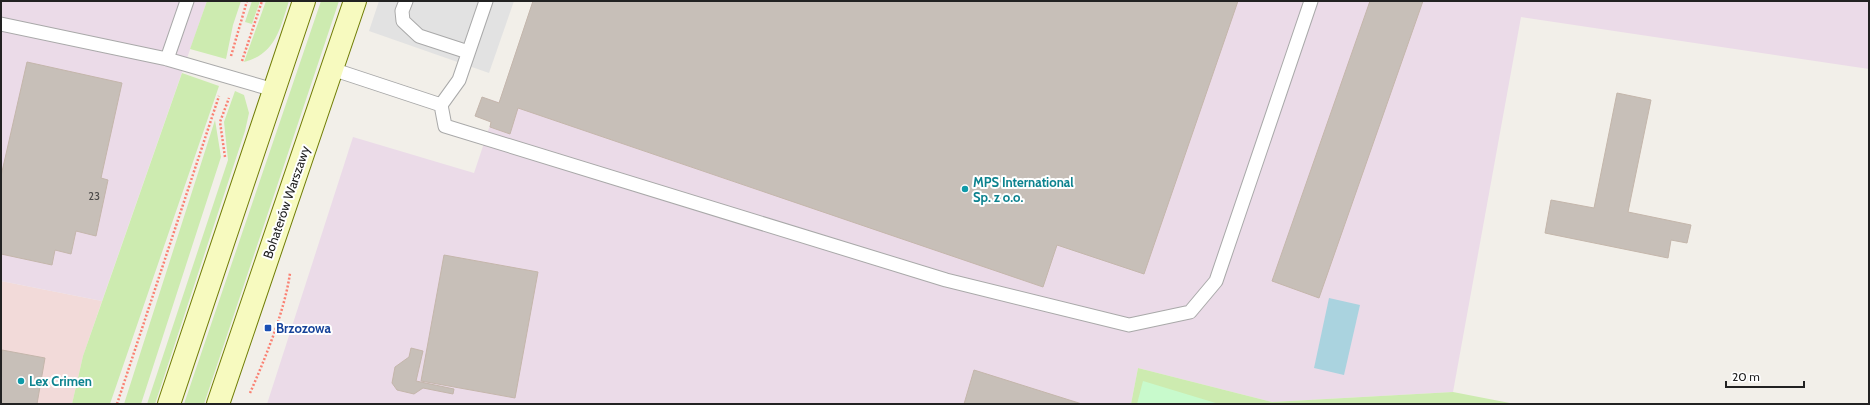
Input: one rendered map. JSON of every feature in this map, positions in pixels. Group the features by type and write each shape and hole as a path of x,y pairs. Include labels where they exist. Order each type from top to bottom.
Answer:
{"street":[{"path":"169,404 304,1"},
{"name":"Bohaterów Warszawy","path":"218,404 355,1"}],"lane":[{"path":"167,59 187,1"},
{"path":"406,1 402,11 403,21 419,36 468,52"},
{"path":"486,1 459,80 441,105 445,126 946,280 1130,325 1190,312 1216,281 1311,1"},
{"path":"1,24 167,59 274,90"},
{"path":"332,69 441,105"}],"path":[{"path":"222,164 225,156 220,122 231,77 240,21 246,1"},
{"path":"117,404 162,265 231,77 262,1"}],"shaded area":[{"path":"1,1 207,1 102,301 1,281"},
{"path":"379,1 514,1 489,73 369,31"},
{"path":"533,1 1869,1 1869,69 1521,17 1453,392 1272,402 1138,368 1131,404 267,404 353,137 474,173 491,122 475,116 482,97 499,102"},
{"path":"1,281 102,301 83,356 72,404 1,404"}],"green space":[{"path":"207,1 241,1 233,25 226,59 190,49"},
{"path":"252,1 260,1 252,24 245,22"},
{"path":"266,1 289,1 283,21 275,39 270,46 255,58 244,62"},
{"path":"321,1 339,1 204,404 184,404"},
{"path":"182,73 219,86 110,404 72,404 83,356"},
{"path":"235,91 244,95 249,113 245,131 155,404 147,404 228,160 224,122"},
{"path":"215,120 221,157 141,404 124,404"},
{"path":"1138,368 1272,402 1453,392 1515,404 1131,404"},
{"path":"1143,381 1219,404 1137,404"}],"water":[{"path":"1329,298 1360,305 1344,375 1314,368"}],"building":[{"name":"MPS International Sp. z o.o.","path":"533,1 1238,1 1144,274 1057,245 1043,287 518,108 510,134 490,127 491,122 475,116 482,97 499,103"},
{"path":"1370,1 1423,1 1319,298 1272,281"},
{"path":"27,62 122,83 101,178 108,180 96,236 76,231 71,254 55,250 52,265 1,254 1,176"},
{"path":"1617,93 1651,100 1628,212 1691,225 1687,243 1671,240 1668,258 1545,233 1551,200 1594,208"},
{"path":"444,255 538,272 515,398 421,381"},
{"path":"411,348 423,351 416,381 454,389 453,394 423,388 414,394 397,390 392,383 395,367 409,357"},
{"name":"Lex Crimen","path":"2,350 45,358 37,404 1,404"},
{"path":"974,370 1082,404 964,404"}],"place":[{"name":"MPS International Sp. z o.o.","path":"965,189"},
{"name":"Brzozowa","path":"268,328"},
{"name":"Lex Crimen","path":"21,381"}]}
